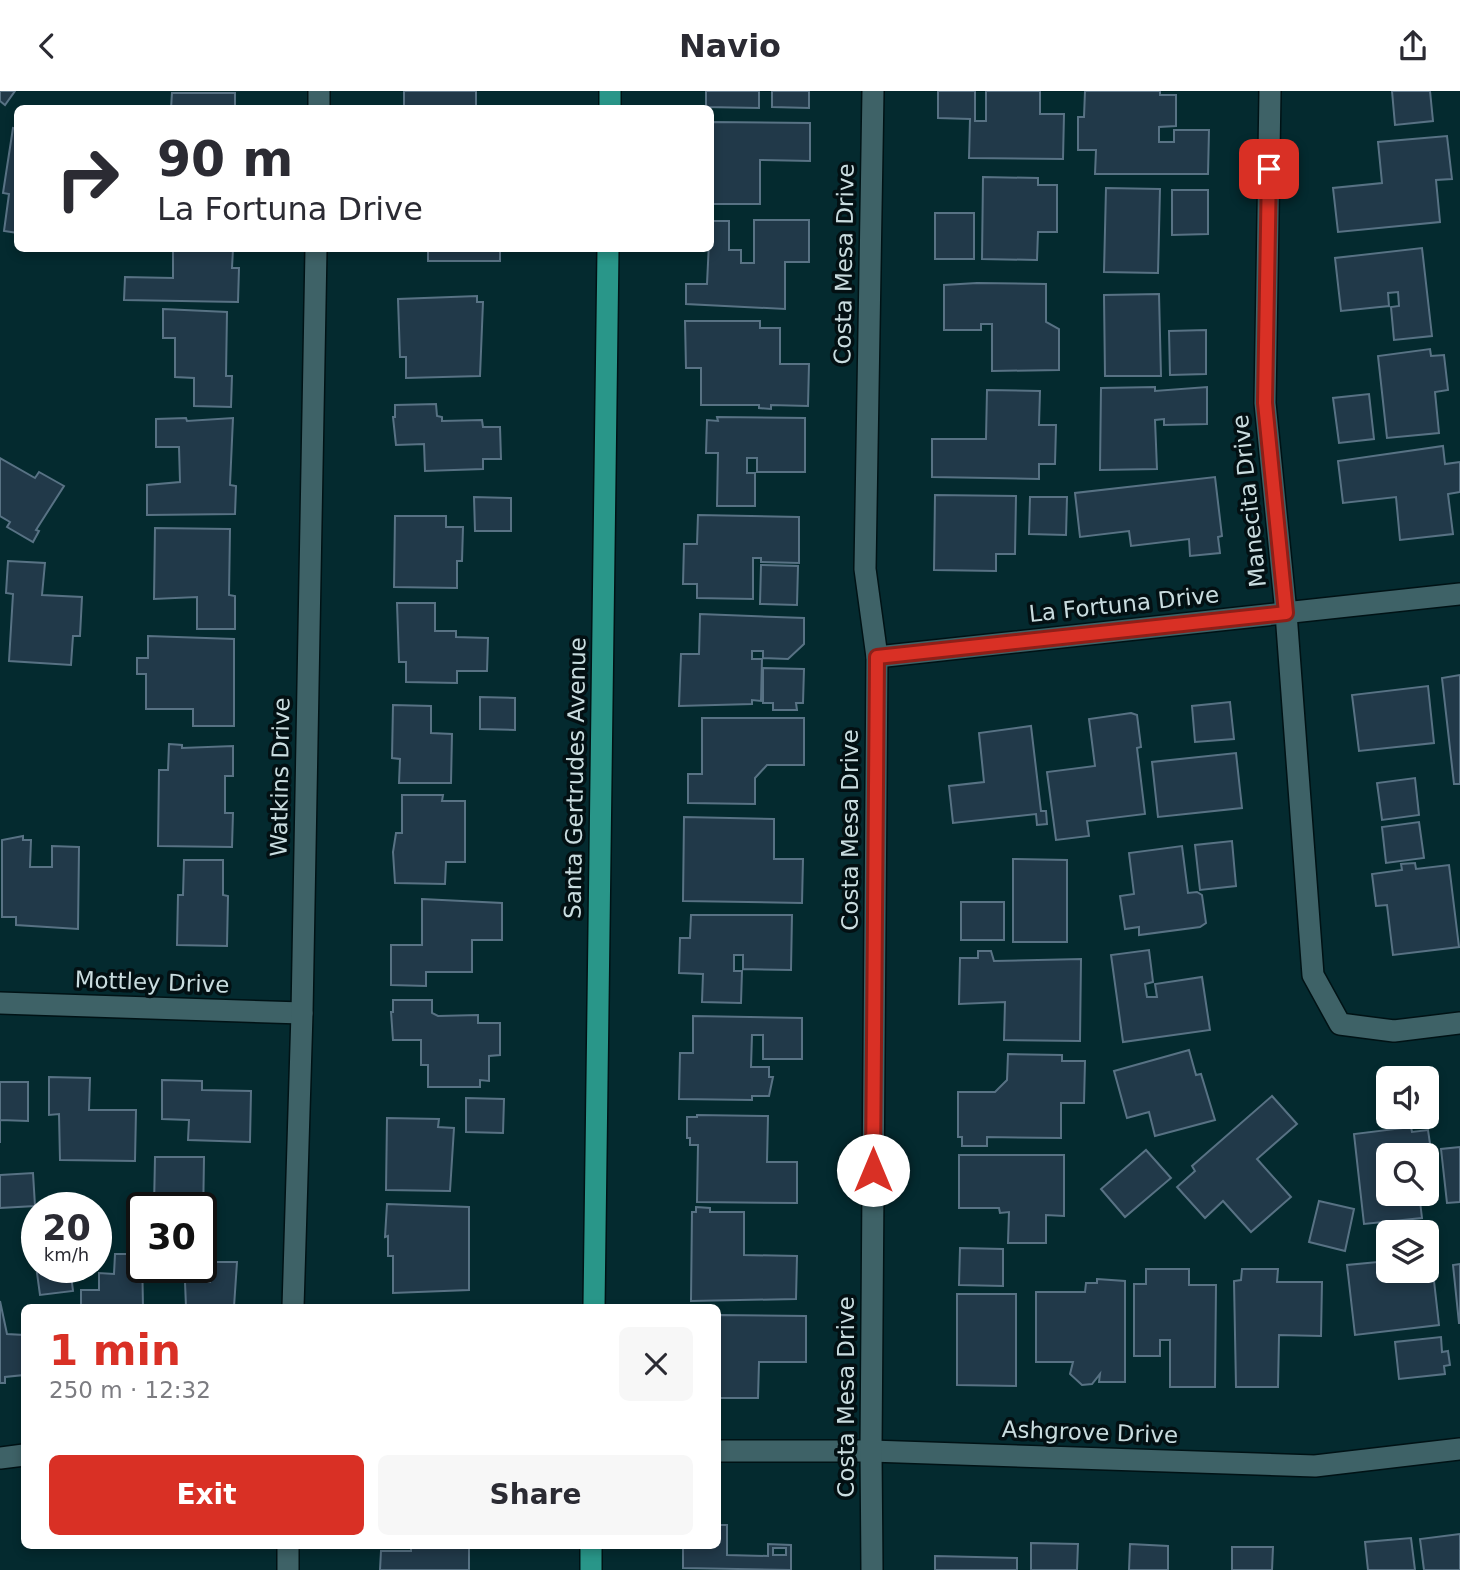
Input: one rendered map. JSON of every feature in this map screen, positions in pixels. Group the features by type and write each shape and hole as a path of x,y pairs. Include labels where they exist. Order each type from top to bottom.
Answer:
{"main road":[{"name":"Santa Gertrudes Avenue","path":"594,1304 608,252"},
{"path":"591,1549 591,1570"}],"street":[{"name":"Costa Mesa Drive","path":"873,91 865,569 877,657 871,1451 873,1570"},
{"name":"Manecita Drive","path":"1270,91 1265,403 1286,613 1313,975 1340,1024 1394,1031 1460,1023"},
{"name":"Watkins Drive","path":"293,1304 302,1013 316,252"},
{"name":"La Fortuna Drive","path":"877,657 1460,594"},
{"name":"Mottley Drive","path":"0,1003 302,1013"},
{"name":"Ashgrove Drive","path":"721,1451 871,1451 1315,1466 1460,1449"},
{"path":"0,1458 21,1455"},
{"path":"288,1549 288,1570"}],"building":[{"path":"0,91 15,91 5,105 0,101"},
{"path":"404,91 476,91 476,105 404,105"},
{"path":"706,91 759,91 759,108 706,105"},
{"path":"772,91 809,91 809,108 772,107"},
{"path":"938,91 975,91 975,121 986,121 986,91 1040,91 1040,114 1064,114 1063,159 969,158 970,119 938,118"},
{"path":"1085,91 1160,91 1160,95 1176,95 1176,126 1159,127 1159,142 1174,142 1174,130 1209,130 1208,174 1095,174 1096,150 1078,150 1078,117 1084,117"},
{"path":"1392,91 1430,91 1433,121 1395,125"},
{"path":"172,93 235,93 235,105 171,105"},
{"path":"714,122 810,123 810,161 760,160 760,204 714,204"},
{"path":"13,128 14,232 4,231 9,194 3,193"},
{"path":"1447,136 1452,179 1436,180 1440,222 1338,232 1333,188 1382,183 1378,142"},
{"path":"983,177 1038,178 1038,185 1057,185 1057,232 1038,232 1037,260 982,259"},
{"path":"1106,188 1160,189 1158,273 1104,272"},
{"path":"1172,190 1208,190 1208,234 1172,235"},
{"path":"935,213 974,213 974,259 935,259"},
{"path":"754,220 809,220 809,262 785,262 785,309 686,304 686,284 707,284 709,252 714,252 714,221 729,221 729,250 741,250 741,263 754,263"},
{"path":"1422,248 1432,336 1394,340 1391,307 1399,306 1398,292 1388,293 1389,306 1341,311 1335,258"},
{"path":"173,252 233,252 232,268 239,268 238,302 124,300 125,277 173,278"},
{"path":"428,252 500,252 500,261 428,261"},
{"path":"1046,284 1046,322 1059,329 1059,370 992,371 992,324 981,324 981,330 944,330 944,285"},
{"path":"1159,294 1161,376 1105,376 1104,295"},
{"path":"477,296 477,302 483,302 480,376 406,378 406,357 400,357 398,299"},
{"path":"163,309 227,312 226,376 232,376 231,407 194,406 194,378 175,377 175,338 163,338"},
{"path":"685,321 760,321 760,328 780,328 780,364 809,364 808,406 771,405 771,409 759,408 759,405 701,405 701,368 686,368"},
{"path":"1206,330 1206,374 1170,375 1169,331"},
{"path":"1430,349 1431,356 1444,355 1448,390 1435,392 1439,433 1387,438 1378,356"},
{"path":"1155,387 1155,391 1207,387 1207,424 1164,425 1164,419 1155,420 1157,469 1100,470 1101,388"},
{"path":"987,390 1040,391 1039,425 1056,425 1055,464 1039,464 1039,479 932,477 932,439 986,439"},
{"path":"1369,394 1374,439 1339,443 1333,398"},
{"path":"436,404 437,416 442,417 442,421 482,420 483,427 500,427 501,459 483,459 483,469 425,471 424,444 396,445 393,417 395,405"},
{"path":"717,417 805,418 805,472 757,472 757,458 747,458 747,473 755,473 755,506 717,506 718,453 706,453 707,420 718,421"},
{"path":"186,418 187,421 233,418 230,485 236,486 235,514 147,515 147,485 180,482 179,447 156,447 156,419"},
{"path":"1443,446 1445,464 1460,462 1460,492 1448,494 1453,534 1400,540 1396,497 1343,503 1338,461"},
{"path":"0,458 35,478 39,472 64,486 36,530 39,531 33,542 7,527 10,522 0,516"},
{"path":"1215,477 1222,536 1218,537 1220,553 1190,556 1189,539 1131,546 1129,531 1080,537 1075,493"},
{"path":"935,495 1016,496 1015,554 996,554 996,571 934,570"},
{"path":"474,497 511,498 511,531 475,531"},
{"path":"1030,497 1067,497 1066,535 1029,534"},
{"path":"698,515 799,517 799,563 761,562 761,558 753,558 753,599 697,598 697,584 683,584 684,544 697,544"},
{"path":"395,516 446,516 446,527 463,527 462,561 457,561 457,588 394,587"},
{"path":"155,528 230,529 229,595 235,596 235,629 197,629 197,597 154,599"},
{"path":"8,561 45,563 42,595 82,597 80,636 73,636 71,665 9,661 13,594 6,593"},
{"path":"761,565 798,566 797,605 760,604"},
{"path":"397,603 435,603 435,631 456,631 456,637 488,638 487,671 457,671 457,683 406,682 406,662 399,662"},
{"path":"700,614 804,618 804,644 788,659 763,658 763,651 752,651 752,659 762,659 761,701 752,700 752,704 679,706 681,654 699,654"},
{"path":"148,636 234,639 234,726 193,726 193,709 146,709 146,674 137,674 137,658 148,658"},
{"path":"763,668 804,669 803,703 796,703 797,710 773,710 773,703 763,703"},
{"path":"1460,675 1460,784 1454,784 1442,678"},
{"path":"1428,686 1434,743 1359,751 1352,695"},
{"path":"480,697 515,698 515,730 480,729"},
{"path":"1230,702 1234,739 1195,742 1192,706"},
{"path":"393,705 431,706 431,733 452,734 451,783 399,783 400,759 392,758"},
{"path":"1131,713 1137,715 1141,747 1137,748 1145,814 1087,821 1089,836 1056,840 1047,772 1095,766 1089,719"},
{"path":"702,718 804,718 804,765 767,765 755,778 755,804 688,803 688,774 702,774"},
{"path":"1031,726 1041,811 1046,811 1047,824 1037,825 1036,814 953,823 949,786 984,782 979,733"},
{"path":"169,744 182,745 182,748 233,746 233,776 225,776 225,813 233,813 232,847 158,846 159,770 168,770"},
{"path":"1236,753 1242,808 1158,817 1152,762"},
{"path":"1415,778 1419,815 1382,820 1377,783"},
{"path":"402,795 443,795 442,801 465,801 465,862 446,862 445,884 395,883 393,852 396,833 402,833"},
{"path":"684,817 774,819 774,859 803,859 802,903 683,901"},
{"path":"1419,822 1424,858 1386,863 1382,827"},
{"path":"23,836 23,840 31,840 30,867 52,867 52,846 79,847 78,929 16,925 16,917 2,917 2,840"},
{"path":"1232,841 1236,886 1200,890 1195,845"},
{"path":"1182,846 1188,893 1197,892 1202,895 1206,923 1200,927 1139,935 1139,927 1125,929 1120,896 1134,894 1129,853"},
{"path":"1013,859 1067,860 1067,942 1013,942"},
{"path":"184,860 223,860 223,895 228,896 227,946 177,945 178,895 183,895"},
{"path":"1415,863 1416,869 1449,865 1459,947 1393,955 1387,905 1376,906 1372,874 1402,870 1401,864"},
{"path":"422,899 502,903 502,940 472,940 472,972 426,972 426,986 391,985 391,945 422,945"},
{"path":"961,902 1004,902 1004,940 961,940"},
{"path":"691,915 792,915 791,970 743,969 743,955 734,955 734,971 742,971 741,1003 702,1002 703,974 679,973 680,938 690,938"},
{"path":"1149,950 1153,982 1145,984 1147,997 1157,997 1155,984 1202,977 1210,1030 1123,1042 1111,955"},
{"path":"978,951 991,951 994,961 1081,959 1080,1041 1004,1040 1005,1002 959,1004 960,958 978,958"},
{"path":"393,1000 432,1000 432,1013 438,1016 478,1015 478,1023 500,1023 500,1055 489,1056 489,1081 480,1080 480,1087 428,1087 428,1065 421,1065 421,1040 393,1040"},
{"path":"693,1016 802,1018 802,1059 763,1059 763,1035 752,1035 751,1067 769,1067 769,1077 773,1077 769,1096 752,1096 752,1100 679,1099 680,1053 693,1053"},
{"path":"1189,1050 1196,1075 1201,1074 1215,1120 1155,1136 1149,1112 1127,1118 1114,1071"},
{"path":"1008,1054 1062,1055 1062,1061 1085,1061 1084,1103 1061,1103 1061,1138 987,1137 987,1146 962,1146 962,1137 958,1137 958,1092 995,1092 1007,1080"},
{"path":"49,1077 90,1078 89,1110 136,1110 135,1161 60,1160 59,1114 49,1115"},
{"path":"162,1080 202,1081 202,1090 251,1091 250,1142 188,1140 189,1120 162,1119"},
{"path":"0,1082 28,1082 28,1121 0,1120"},
{"path":"1272,1096 1297,1124 1257,1159 1291,1197 1251,1232 1223,1201 1205,1218 1177,1187 1195,1171 1192,1166"},
{"path":"466,1098 504,1099 503,1133 466,1132"},
{"path":"768,1116 767,1162 797,1162 797,1203 697,1202 698,1145 690,1145 690,1138 687,1138 687,1117"},
{"path":"387,1118 439,1119 438,1127 454,1128 450,1191 386,1190"},
{"path":"1395,1129 1411,1129 1412,1132 1428,1130 1430,1143 1376,1143 1376,1206 1421,1206 1422,1218 1376,1220 1376,1223 1364,1224 1354,1134"},
{"path":"1460,1147 1460,1202 1447,1203 1441,1149"},
{"path":"1146,1150 1171,1178 1125,1217 1101,1189"},
{"path":"959,1155 1064,1155 1064,1216 1046,1215 1046,1243 1008,1243 1009,1212 1000,1213 999,1208 959,1208"},
{"path":"155,1157 204,1157 203,1192 154,1192"},
{"path":"33,1173 34,1192 21,1192 21,1207 0,1208 0,1175"},
{"path":"1319,1201 1354,1209 1345,1251 1309,1242"},
{"path":"387,1204 469,1207 469,1290 393,1293 393,1256 388,1256 388,1236 385,1237"},
{"path":"696,1207 710,1208 710,1212 744,1212 744,1255 797,1256 796,1299 691,1301 692,1212 696,1212"},
{"path":"960,1248 1003,1249 1003,1286 959,1285"},
{"path":"115,1254 126,1254 126,1283 143,1283 143,1304 81,1304 81,1290 99,1290 99,1283 112,1283"},
{"path":"217,1262 237,1262 234,1304 186,1304 185,1283 217,1283"},
{"path":"1376,1262 1376,1283 1434,1283 1439,1325 1355,1335 1347,1265"},
{"path":"1460,1264 1460,1323 1459,1323 1453,1265"},
{"path":"1146,1269 1189,1269 1189,1285 1216,1285 1215,1387 1170,1387 1170,1340 1160,1340 1160,1356 1134,1356 1134,1284 1146,1284"},
{"path":"1242,1269 1278,1269 1277,1282 1322,1282 1321,1336 1279,1335 1278,1387 1236,1387 1234,1281 1241,1280"},
{"path":"1097,1279 1125,1281 1125,1382 1099,1382 1100,1374 1092,1384 1082,1385 1070,1374 1073,1362 1036,1362 1036,1292 1085,1292 1086,1283 1097,1283"},
{"path":"38,1283 72,1283 73,1291 40,1295"},
{"path":"957,1294 1016,1294 1016,1386 957,1385"},
{"path":"0,1301 7,1334 21,1335 21,1375 5,1377 5,1383 0,1383"},
{"path":"721,1315 806,1316 806,1362 759,1362 758,1398 721,1398"},
{"path":"1441,1337 1442,1352 1448,1351 1450,1365 1444,1366 1445,1374 1399,1379 1395,1342"},
{"path":"721,1525 727,1525 727,1555 768,1556 768,1544 791,1545 791,1570 683,1568 683,1549 721,1549","holes":["773,1548 786,1548 786,1555 773,1555"]},
{"path":"1460,1534 1460,1570 1424,1570 1420,1539"},
{"path":"1411,1538 1415,1570 1368,1570 1365,1542"},
{"path":"1031,1543 1078,1544 1077,1570 1031,1570"},
{"path":"1130,1544 1168,1546 1168,1570 1129,1570"},
{"path":"1232,1547 1273,1547 1272,1570 1232,1570"},
{"path":"469,1549 469,1570 380,1570 381,1551"},
{"path":"935,1556 1017,1558 1017,1570 935,1570"}],"route":[{"path":"873,1170 877,657 1286,613 1265,403 1269,169"}]}
